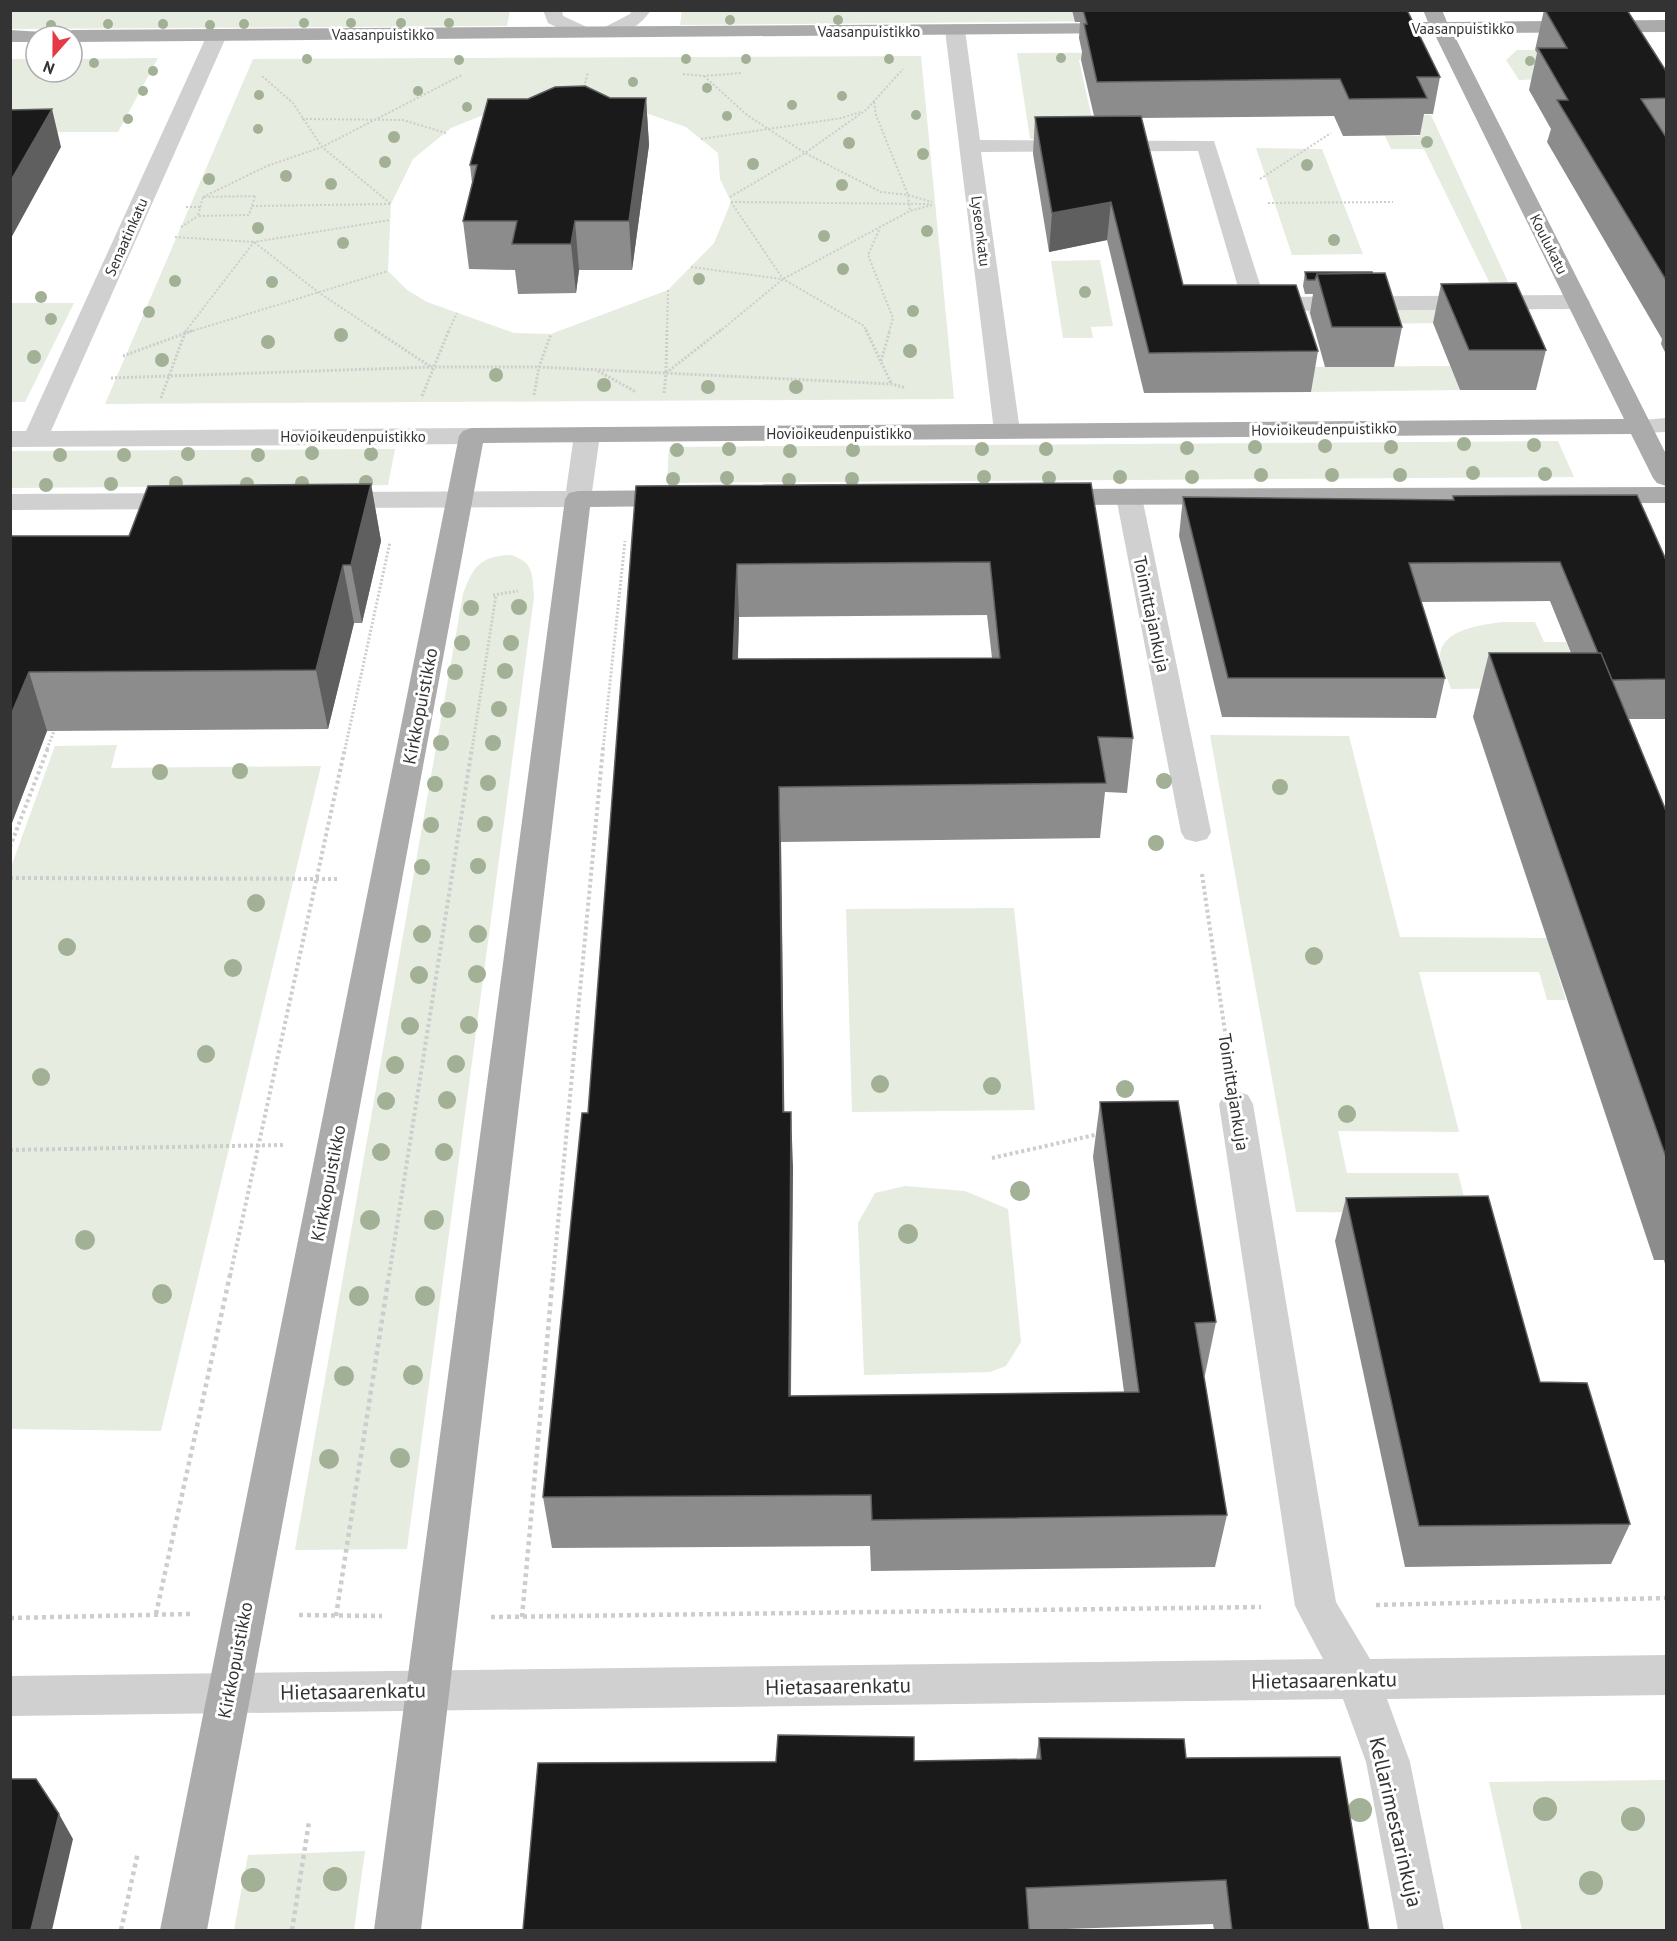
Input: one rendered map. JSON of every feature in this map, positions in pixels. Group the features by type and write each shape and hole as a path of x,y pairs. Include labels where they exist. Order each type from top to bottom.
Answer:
{"main road":[{"name":"Vaasanpuistikko","path":"1354,28 1437,19 1666,26"},
{"name":"Koulukatu","path":"1437,19 1666,478"},
{"name":"Vaasanpuistikko","path":"84,36 1146,29"},
{"name":"Hovioikeudenpuistikko","path":"472,436 1640,426"},
{"name":"Kirkkopuistikko","path":"183,1930 472,436"},
{"path":"1023,497 1666,495"},
{"path":"397,1930 578,499 705,498"}],"street":[{"path":"552,10 555,19 582,32"},
{"path":"610,32 637,18 642,10"},
{"name":"Lyseonkatu","path":"955,30 1007,431"},
{"name":"Senaatinkatu","path":"23,439 217,35"},
{"path":"970,146 1207,145 1255,304 1578,302"},
{"name":"Hovioikeudenpuistikko","path":"1640,426 1666,426"},
{"path":"304,500 578,499 587,435"},
{"name":"Hovioikeudenpuistikko","path":"23,439 472,436"},
{"name":"Toimittajankuja","path":"1129,497 1196,832"},
{"path":"10,502 212,501"},
{"name":"Toimittajankuja","path":"1236,1104 1316,1606 1358,1679"},
{"name":"Hietasaarenkatu","path":"10,1696 1666,1675"},
{"name":"Kellarimestarinkuja","path":"1358,1679 1388,1762 1421,1930"}],"path":[{"path":"582,100 589,66"},
{"path":"729,196 805,153 866,110 905,68"},
{"path":"198,216 203,197 267,166 322,147 465,73"},
{"path":"674,73 704,76 751,73"},
{"path":"252,206 391,204 322,147 293,103 261,75"},
{"path":"704,76 747,115 805,153 881,192 908,195 939,204"},
{"path":"874,102 876,115 908,195 910,211"},
{"path":"701,139 842,118 866,110"},
{"path":"302,119 403,120 446,133"},
{"path":"1225,203 1331,133"},
{"path":"203,197 255,196 249,215 198,216 167,237 254,242 390,220"},
{"path":"783,279 731,202 939,204"},
{"path":"1225,203 1393,202"},
{"path":"666,373 770,292 783,279 910,211 939,204"},
{"path":"879,229 868,255 893,318 881,362"},
{"path":"254,242 318,292 432,367"},
{"path":"160,401 184,333 254,242"},
{"path":"691,267 783,279 864,326 892,384"},
{"path":"115,359 184,333 388,271"},
{"path":"663,395 666,373 668,290"},
{"path":"422,398 432,367 456,313"},
{"path":"534,397 539,367 551,334"},
{"path":"107,378 432,367 539,367 892,384 913,390"},
{"path":"596,369 643,396"},
{"path":"522,1617 592,850 626,536"},
{"path":"156,1614 391,538"},
{"path":"336,1616 496,595"},
{"path":"10,847 59,717"},
{"name":"Toimittajankuja","path":"1196,832 1236,1104"},
{"path":"10,878 343,879"},
{"path":"992,1158 1108,1132"},
{"path":"10,1150 287,1145"},
{"path":"10,1618 156,1614 522,1617 1316,1606 1666,1598"},
{"path":"292,1930 309,1822"}],"shaded area":[{"path":"11,10 510,11 507,26 84,29 84,24 24,24 24,29 11,29"},
{"path":"682,10 1343,10 1347,19 680,25"},
{"path":"1517,50 1535,50 1552,79 1519,80 1506,60"},
{"path":"1399,51 1388,57 1079,60 1092,119 1131,140 1030,139 1017,53"},
{"path":"921,56 954,399 105,404 253,59","holes":["503,107 640,111 686,127 718,153 720,179 731,202 714,243 668,290 551,334 514,333 427,302 407,290 388,271 391,204 413,159 451,128"]},
{"path":"158,58 118,132 11,132 10,59 24,59 24,84 84,84 84,59"},
{"path":"1412,115 1431,115 1514,295 1495,294 1424,149 1391,149 1385,136 1420,136"},
{"path":"1256,148 1322,149 1363,254 1292,255"},
{"path":"1100,260 1113,326 1091,327 1093,338 1063,338 1051,261"},
{"path":"10,303 74,303 25,402 11,402"},
{"path":"1442,307 1481,323 1312,324 1307,308"},
{"path":"1450,366 1460,390 1311,392 1303,367"},
{"path":"1558,441 1574,477 667,483 669,447"},
{"path":"395,449 388,485 11,488 10,451"},
{"path":"511,555 524,562 531,571 534,597 407,1549 295,1550 463,594 470,576 480,564 485,560"},
{"path":"1502,622 1535,622 1544,642 1566,642 1576,666 1601,687 1451,689 1440,657 1447,640 1464,630"},
{"path":"1210,735 1349,736 1400,937 1547,938 1566,1000 1547,1000 1539,972 1419,972 1459,1132 1338,1131 1347,1173 1458,1173 1468,1213 1296,1212"},
{"path":"117,745 111,768 321,766 161,1431 11,1429 11,867 55,746"},
{"path":"1014,908 1035,1110 852,1112 846,909"},
{"path":"905,1186 965,1191 1008,1209 1021,1342 1006,1366 990,1372 864,1375 858,1223 875,1193"},
{"path":"1666,1780 1666,1930 1522,1930 1489,1782"},
{"path":"365,1851 354,1930 234,1930 248,1855"}],"building":[{"path":"1083,10 1407,10 1440,77 1417,77 1427,98 1349,99 1340,79 1097,82"},
{"path":"1545,10 1627,10 1666,71 1666,98 1641,99 1666,137 1666,280 1557,100 1568,100 1538,48 1567,48"},
{"path":"585,86 610,98 646,98 629,221 575,221 571,244 512,244 517,221 463,221 477,165 470,165 488,99 528,99 555,87"},
{"path":"52,109 10,182 10,110"},
{"path":"1141,116 1183,285 1296,285 1318,351 1149,353 1111,202 1052,213 1035,117"},
{"path":"1305,272 1372,273 1317,274 1315,280 1307,280"},
{"path":"1385,273 1402,327 1332,327 1317,274"},
{"path":"1516,283 1546,350 1469,350 1441,284"},
{"path":"1091,483 1133,738 1098,737 1106,783 779,787 783,1112 791,1112 789,1396 1139,1392 1100,1102 1178,1101 1216,1322 1195,1323 1227,1515 872,1520 871,1495 543,1497 582,1113 588,1113 636,486","holes":["990,562 1000,658 733,659 737,564"]},
{"path":"371,484 351,565 343,565 316,670 29,672 10,717 10,536 129,536 148,486"},
{"path":"1637,495 1666,560 1666,679 1612,680 1601,653 1598,653 1560,562 1409,563 1445,678 1228,678 1183,497 1454,500 1453,496"},
{"path":"1489,653 1601,653 1666,811 1666,1157"},
{"path":"1488,1196 1540,1382 1587,1383 1630,1524 1419,1526 1346,1198"},
{"path":"778,1735 914,1737 914,1761 1041,1759 1039,1738 1184,1739 1186,1758 1340,1757 1369,1930 1232,1930 1226,1880 1026,1888 1029,1930 523,1930 538,1763 776,1762"},
{"path":"10,1779 36,1779 59,1814 31,1930 10,1930"}]}
